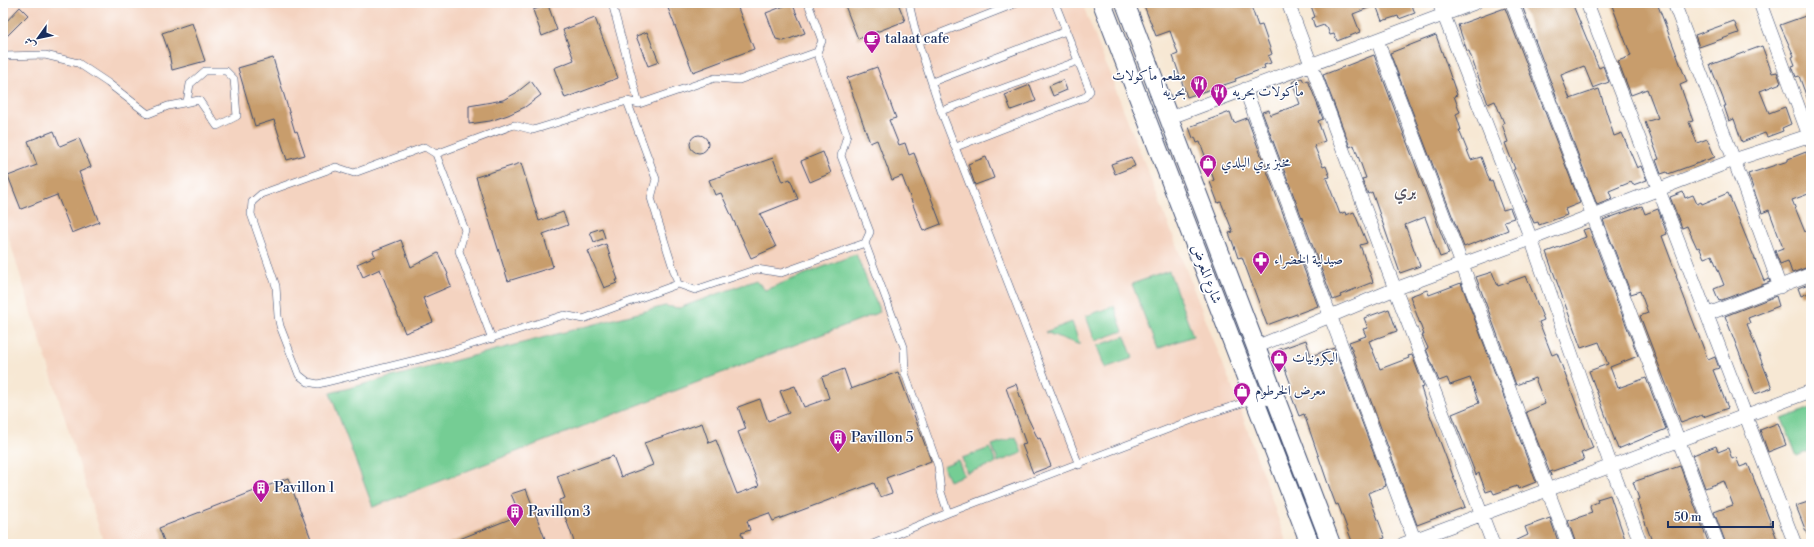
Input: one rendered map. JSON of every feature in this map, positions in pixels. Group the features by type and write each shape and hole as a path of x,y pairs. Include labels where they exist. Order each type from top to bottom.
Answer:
{"main road":[{"name":"شارع المعرض","path":"1102,3 1310,544"},
{"name":"شارع المعرض","path":"1125,3 1331,544"},
{"path":"1132,80 1152,73"},
{"path":"1233,342 1254,341"}],"street":[{"path":"1288,3 1492,544"},
{"path":"1169,118 1377,40 1442,9 1475,3"},
{"path":"1512,3 1718,544"},
{"path":"1587,3 1658,190 1708,314 1745,416 1795,544"},
{"path":"1674,3 1734,160 1780,287"},
{"path":"1254,341 1331,317 1395,289 1531,239 1734,160 1810,137 1760,3"},
{"path":"1442,9 1531,239 1611,466 1641,544"},
{"path":"1377,40 1568,544"},
{"path":"1245,90 1331,317 1412,543 1482,515 1811,391"},
{"path":"1708,314 1811,274"}],"lane":[{"path":"612,3 639,104"},
{"path":"808,3 822,41 817,52 847,135 841,156 870,232 865,243 904,347 905,373 938,466 941,492 948,513"},
{"path":"909,3 918,42 941,111 1079,465"},
{"path":"918,42 1017,3"},
{"path":"956,147 1085,97 1090,91 1055,3"},
{"path":"932,82 1066,31"},
{"path":"436,154 514,125 533,130 627,101 639,104 716,78 739,80 817,52"},
{"path":"3,56 45,55 78,64 108,83 148,114 168,106 200,100 217,126 237,116 234,79 226,71 205,71 190,84 187,102"},
{"path":"941,111 1078,61"},
{"path":"627,101 656,179 651,198 678,284"},
{"path":"492,339 460,251 465,230 436,154 426,148 354,173 336,167 261,194 254,198 252,202 251,214 276,286 280,326 299,375 308,382 318,384 406,363 492,339 564,315 583,319 678,284 695,290 758,269 781,273 865,243"},
{"path":"873,544 948,513 1079,465 1205,415 1254,399 1277,403"}],"shaded area":[{"name":"معرض الخرطوم","path":"3,3 1082,3 1239,405 1287,544 104,544 3,220"}],"green space":[{"path":"856,254 880,312 373,507 330,393 665,306 679,308 756,280 765,290"},
{"path":"1169,271 1193,336 1157,349 1132,284"},
{"path":"1114,306 1123,331 1095,341 1086,316"},
{"path":"1072,322 1080,345 1045,332"},
{"path":"1125,336 1133,358 1105,368 1097,346"},
{"path":"1811,408 1811,450 1797,456 1782,419"},
{"path":"1016,437 1022,453 998,462 992,445"},
{"path":"990,448 996,463 967,473 962,458"},
{"path":"958,460 964,475 949,481 943,466"}],"building":[{"path":"666,3 736,3 754,49 693,72"},
{"path":"792,3 805,33 784,41 776,39 766,13"},
{"path":"844,3 898,3 905,21 858,39"},
{"path":"1143,3 1250,3 1258,26 1262,25 1272,54 1268,56 1271,63 1264,65 1265,68 1235,79 1236,81 1187,97 1173,56 1178,54 1170,31 1156,36"},
{"path":"1310,3 1411,3 1415,13 1399,19 1398,16 1382,21 1376,5 1353,14 1360,32 1337,41 1334,34 1330,35 1327,27 1324,25 1315,28 1312,18 1315,17"},
{"path":"1521,3 1572,3 1598,66 1599,68 1603,66 1609,82 1593,88 1584,66 1561,75 1570,99 1599,89 1614,136 1622,133 1637,168 1641,166 1647,180 1633,185 1631,182 1609,191 1612,199 1597,205"},
{"path":"1611,3 1657,3 1687,82 1680,85 1693,121 1689,122 1697,143 1707,139 1715,157 1668,174 1667,172 1661,174 1656,160 1659,159 1645,122 1658,118 1647,89 1631,95 1618,61 1631,56"},
{"path":"548,5 557,30 542,36 533,10"},
{"path":"20,7 28,15 3,40 3,25"},
{"path":"1505,8 1580,203 1565,209 1567,215 1539,225 1538,222 1534,223 1525,202 1527,202 1513,170 1515,169 1505,143 1508,142 1502,124 1504,123 1495,101 1488,104 1458,25"},
{"path":"1811,14 1810,106 1799,76 1796,77 1792,66 1795,65 1792,57 1794,56 1780,25"},
{"path":"595,18 618,78 565,98 554,68 574,60 563,30"},
{"path":"1734,21 1739,33 1699,47 1695,35"},
{"path":"192,23 205,61 172,70 169,53 162,33"},
{"path":"647,32 659,62 648,66 636,36"},
{"path":"1436,35 1457,95 1454,96 1460,112 1456,114 1461,130 1459,130 1471,160 1481,157 1490,182 1492,181 1503,210 1510,208 1514,218 1504,221 1508,230 1464,247 1390,53"},
{"path":"1762,46 1772,73 1777,72 1781,83 1760,91 1769,113 1785,107 1791,124 1782,128 1783,131 1767,137 1765,133 1742,142 1734,119 1729,121 1724,106 1726,106 1710,65"},
{"path":"1374,55 1449,254 1440,257 1425,217 1405,225 1420,266 1400,273 1372,192 1368,194 1362,179 1366,178 1354,145 1350,147 1323,75"},
{"path":"273,58 295,132 297,131 305,155 287,160 274,120 255,126 238,68"},
{"path":"877,67 896,118 889,120 899,145 905,143 909,155 914,153 941,224 923,231 902,176 892,180 877,140 870,143 847,78"},
{"path":"1302,78 1304,82 1308,80 1323,119 1318,121 1325,141 1314,145 1323,167 1326,166 1330,177 1326,178 1340,214 1345,212 1346,215 1354,212 1367,243 1360,245 1373,282 1340,295 1341,297 1333,300 1262,112 1269,110 1270,115 1300,104 1292,82"},
{"path":"1063,80 1067,90 1053,96 1049,86"},
{"path":"531,81 541,95 525,107 490,121 469,124 469,106 503,100 516,93"},
{"path":"1030,85 1036,101 1011,110 1005,95"},
{"path":"1230,112 1234,123 1247,118 1318,306 1267,325 1242,257 1238,258 1229,233 1233,232 1221,202 1218,203 1210,182 1214,180 1200,142 1197,143 1195,137 1193,138 1189,127"},
{"path":"54,131 60,146 79,138 91,167 79,172 99,222 72,233 57,195 21,209 8,176 37,165 28,141"},
{"path":"699,135 705,138 708,144 705,150 699,153 693,150 690,144 693,138"},
{"path":"823,152 831,173 810,182 801,161"},
{"path":"1806,152 1811,165 1811,193 1792,200 1805,232 1811,230 1811,248 1808,249 1811,258 1811,266 1792,273 1788,261 1780,264 1775,251 1783,248 1769,210 1762,213 1748,174 1788,161 1788,159"},
{"path":"986,157 994,178 975,185 968,164"},
{"path":"1131,157 1135,166 1115,174 1111,164"},
{"path":"773,158 782,182 790,179 798,199 760,214 776,247 751,258 721,193 715,195 709,180"},
{"path":"521,163 539,221 563,212 568,225 543,234 553,267 508,281 476,177"},
{"path":"1683,192 1685,198 1693,195 1697,204 1701,202 1702,204 1728,193 1764,281 1769,279 1770,282 1719,301 1714,289 1724,285 1712,255 1704,258 1699,247 1697,248 1687,226 1682,228 1670,197"},
{"path":"1642,206 1645,214 1658,209 1667,234 1662,236 1676,276 1708,360 1715,357 1719,368 1713,370 1728,408 1703,417 1702,415 1681,423 1640,316 1648,313 1640,291 1631,294 1603,220"},
{"path":"602,228 605,238 594,242 590,232"},
{"path":"1589,228 1638,356 1610,367 1618,388 1646,378 1666,429 1618,449 1589,371 1608,364 1599,342 1581,348 1546,252 1586,237 1583,230"},
{"path":"401,240 411,267 438,253 448,274 447,275 451,286 423,298 433,322 405,333 380,269 363,277 357,264 375,256 373,251"},
{"path":"606,244 618,280 616,280 617,283 604,288 588,251"},
{"path":"1492,272 1498,286 1526,276 1544,320 1539,322 1552,355 1557,353 1593,448 1581,453 1584,460 1550,472 1551,476 1526,412 1545,404 1535,378 1516,385 1476,277"},
{"path":"1461,283 1536,482 1518,489 1517,486 1494,494 1492,490 1486,492 1479,473 1476,475 1452,414 1479,403 1470,378 1450,385 1447,378 1439,381 1426,349 1428,348 1422,335 1424,335 1410,296 1427,290 1429,295"},
{"path":"1811,283 1811,292 1801,296 1798,288"},
{"path":"1776,296 1779,306 1748,318 1750,323 1747,324 1772,388 1755,394 1725,316"},
{"path":"1389,309 1397,331 1369,341 1380,369 1409,358 1408,356 1412,355 1424,387 1421,388 1428,410 1465,507 1417,525 1349,342 1366,336 1363,329 1368,328 1364,318"},
{"path":"1306,340 1311,356 1334,348 1386,486 1368,493 1385,538 1368,544 1353,544 1338,504 1336,505 1304,414 1299,416 1288,387 1291,385 1278,350"},
{"name":"Pavillon 5","path":"844,369 851,389 898,372 931,461 886,478 892,493 880,497 874,483 773,521 769,513 747,521 750,530 741,533 745,544 575,544 559,500 565,498 557,476 613,456 621,477 653,465 644,443 702,423 709,443 716,440 737,494 759,486 738,432 746,429 738,407 760,399 768,421 789,413 780,391 795,386 804,407 829,398 822,377"},
{"path":"1016,384 1026,414 1038,439 1040,438 1051,466 1033,473 1022,445 1026,444 1006,388"},
{"path":"1778,423 1786,445 1768,452 1760,430"},
{"path":"1716,446 1718,452 1728,448 1732,459 1736,457 1740,467 1748,464 1779,544 1726,544 1714,512 1733,505 1724,481 1705,488 1693,455"},
{"path":"1680,466 1709,544 1653,544 1637,500 1639,499 1633,482"},
{"name":"Pavillon 1","path":"288,478 313,544 165,544 159,528"},
{"name":"Pavillon 3","path":"526,489 547,544 447,544 520,515 511,494"},
{"path":"1610,495 1626,542 1619,544 1576,544 1568,521 1592,513 1590,507 1598,502 1597,499"},
{"path":"1811,501 1811,539 1809,539 1796,506"},
{"path":"1550,518 1559,544 1509,544 1528,535 1525,527"}],"place":[{"name":"talaat cafe","path":"872,54"},
{"name":"مطعم مأكولات بحريه","path":"1199,99"},
{"name":"مأكولات بحريه","path":"1219,107"},
{"name":"مخبز بري البلدي","path":"1208,178"},
{"name":"صيدلية الخضراء","path":"1261,275"},
{"name":"اليكرونيات","path":"1279,373"},
{"name":"معرض الخرطوم","path":"1242,406"},
{"name":"Pavillon 5","path":"838,453"},
{"name":"Pavillon 1","path":"261,503"},
{"name":"Pavillon 3","path":"515,527"}],"district":[{"name":"بري","path":"1405,190"}]}
